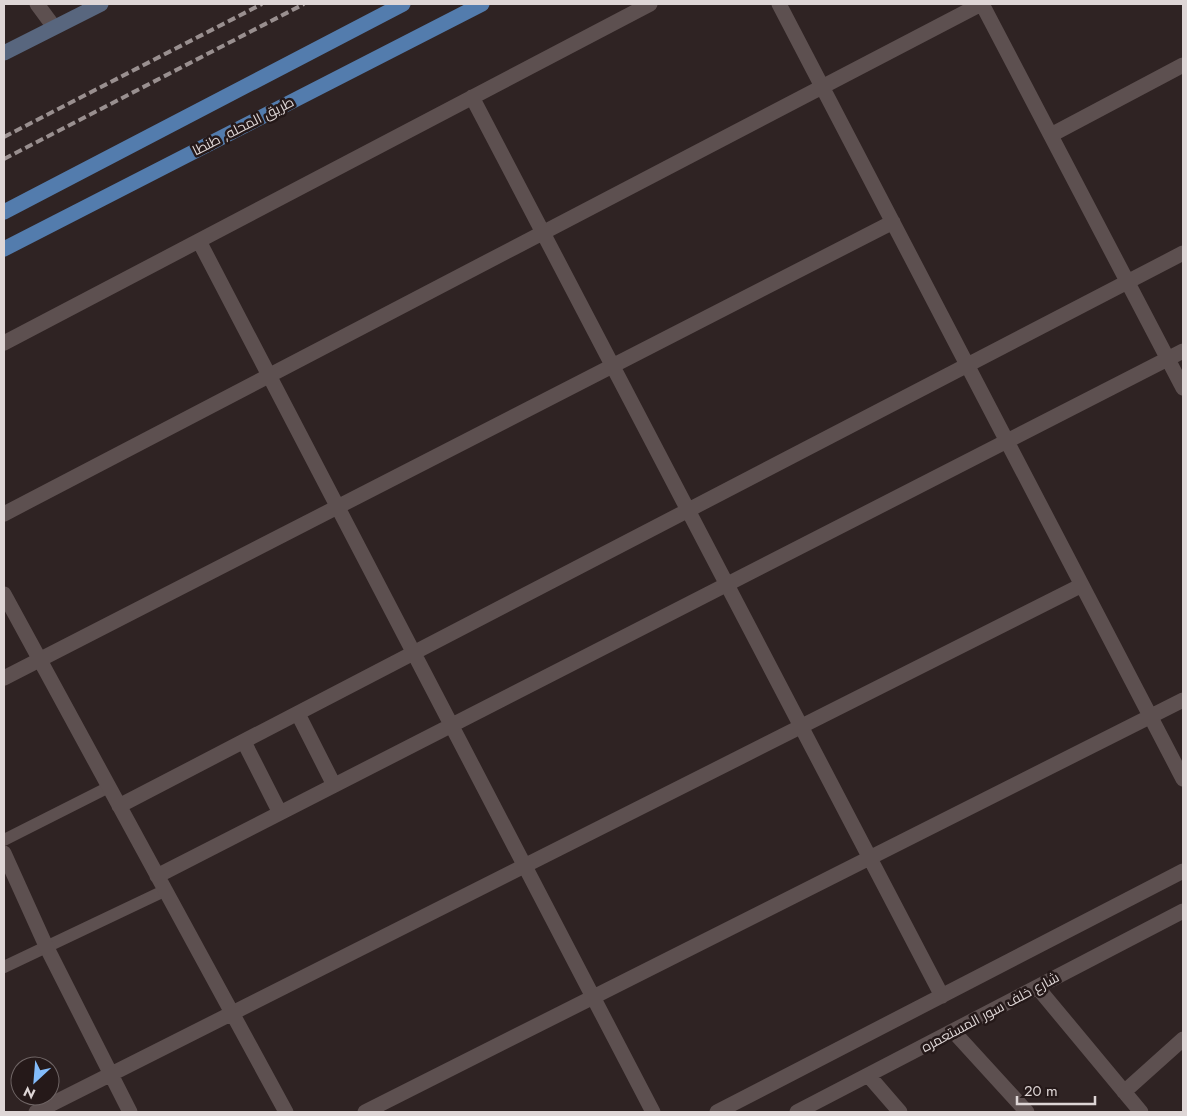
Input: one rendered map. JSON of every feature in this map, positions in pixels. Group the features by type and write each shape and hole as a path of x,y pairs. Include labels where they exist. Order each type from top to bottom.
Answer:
{"main road":[{"path":"4,212 403,4"},
{"name":"طريق المحله, طنطا","path":"4,249 482,4"}],"street":[{"path":"37,4 54,27"},
{"path":"4,53 100,4"},
{"path":"4,343 650,4"},
{"path":"779,4 1183,779"},
{"path":"4,514 981,4 1183,388"},
{"path":"1051,135 1183,65"},
{"path":"472,98 942,996"},
{"path":"4,678 893,222"},
{"path":"199,241 653,1112"},
{"path":"119,806 1183,253"},
{"path":"157,876 1183,351"},
{"path":"36,1112 1082,585"},
{"path":"4,594 286,1112"},
{"path":"365,1112 1183,700"},
{"path":"298,714 334,785"},
{"path":"244,742 280,813"},
{"path":"4,853 46,946 130,1112"},
{"path":"717,1112 1183,871"},
{"name":"شارع خلف سور المستعمره","path":"797,1112 1183,911"},
{"path":"1037,987 1141,1112"},
{"path":"953,1031 1027,1112"},
{"path":"1124,1092 1183,1039"},
{"path":"868,1075 900,1112"}],"lane":[{"path":"4,840 109,787"},
{"path":"4,967 166,890"}],"railway":[{"path":"4,137 262,4"},
{"path":"4,159 304,4"}]}
